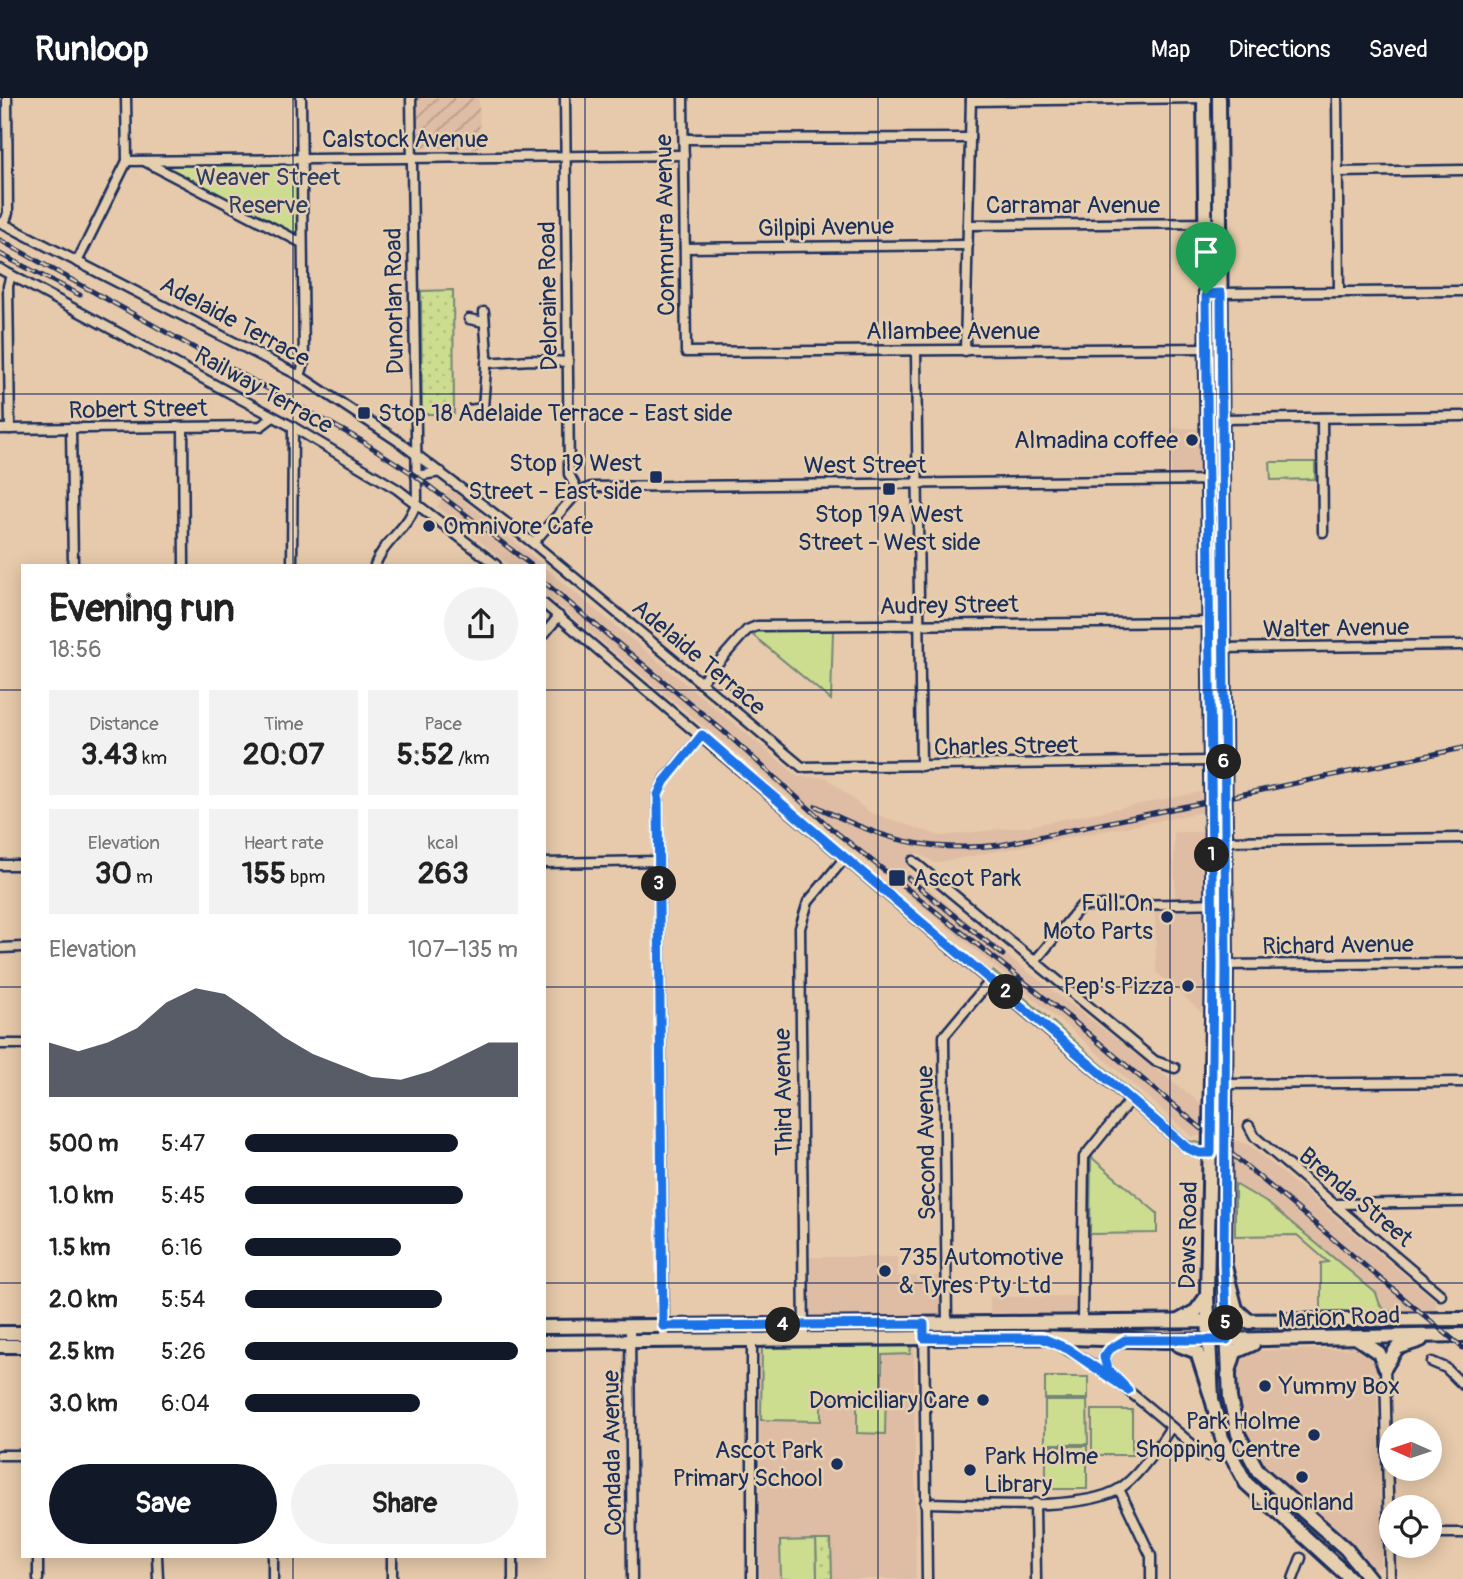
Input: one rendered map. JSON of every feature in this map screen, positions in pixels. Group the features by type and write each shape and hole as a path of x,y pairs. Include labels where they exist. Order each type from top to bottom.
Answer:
{"main road":[{"name":"Daws Road","path":"1205,98 1207,348 1215,480 1216,622 1225,841 1219,904"},
{"name":"Daws Road","path":"1215,480 1222,419 1219,98"},
{"name":"Daws Road","path":"1212,1399 1207,1296 1219,965 1219,904 1211,761 1217,648"},
{"name":"Daws Road","path":"1219,965 1226,1084 1224,1263 1228,1375 1238,1434 1258,1471 1346,1549 1370,1579"},
{"path":"1224,1263 1236,1309 1250,1322"},
{"path":"1173,1323 1196,1311 1207,1296"},
{"name":"Marion Road","path":"546,1327 1463,1319"},
{"path":"0,1333 21,1333"},
{"path":"1385,1367 1397,1348 1439,1335"},
{"name":"Marion Road","path":"546,1342 924,1338 1165,1341 1463,1335"},
{"path":"1355,1337 1379,1353 1385,1367"},
{"path":"1228,1375 1236,1352 1250,1344 1271,1340"},
{"path":"1165,1341 1197,1352 1222,1438 1246,1483 1351,1579"},
{"path":"0,1346 21,1346"}],"street":[{"path":"2,223 8,213 7,98"},
{"path":"78,262 127,161 126,98"},
{"path":"300,376 304,363 301,98"},
{"name":"Dunorlan Road","path":"411,98 416,503"},
{"name":"Deloraine Road","path":"565,98 569,474 578,492"},
{"name":"Conmurra Avenue","path":"683,98 686,352"},
{"path":"965,351 971,99 1205,98"},
{"path":"1337,98 1339,292"},
{"path":"684,139 970,138"},
{"name":"Calstock Avenue","path":"127,161 684,155"},
{"path":"144,161 302,243"},
{"path":"1338,172 1463,170"},
{"name":"Adelaide Terrace","path":"2,223 300,376 415,453 533,543 802,767"},
{"name":"Carramar Avenue","path":"968,225 1220,223"},
{"name":"Gilpipi Avenue","path":"685,248 968,245"},
{"name":"Railway Terrace","path":"0,269 293,426 416,503 495,564"},
{"path":"5,429 8,286 11,275"},
{"path":"1206,294 1463,291"},
{"path":"469,410 483,408 486,363 484,312"},
{"path":"469,319 484,322"},
{"name":"Allambee Avenue","path":"686,352 1221,348"},
{"path":"916,351 921,766"},
{"path":"486,363 568,362"},
{"path":"1222,419 1463,416"},
{"name":"Robert Street","path":"5,429 261,426 273,417"},
{"path":"1322,418 1323,531"},
{"path":"292,564 293,426"},
{"path":"183,427 184,564"},
{"path":"71,428 73,564"},
{"path":"416,476 441,472"},
{"name":"West Street","path":"578,492 601,487 1215,480"},
{"path":"533,543 578,492"},
{"path":"375,564 413,513 416,503"},
{"path":"546,606 1187,1148 1199,1153 1211,1153"},
{"path":"546,632 559,616"},
{"name":"Audrey Street","path":"700,683 747,630 757,626 1216,622"},
{"name":"Walter Avenue","path":"1217,648 1463,645"},
{"path":"664,1340 658,795 664,782 702,735"},
{"name":"Charles Street","path":"802,767 1211,761"},
{"path":"1225,841 1463,838"},
{"name":"Third Avenue","path":"804,1339 800,928 808,902 844,859"},
{"path":"913,861 1155,1061 1175,1068"},
{"path":"546,863 659,862"},
{"path":"0,865 21,865"},
{"path":"1034,961 1081,906 1219,904"},
{"path":"0,948 21,947"},
{"name":"Richard Avenue","path":"1219,965 1463,963"},
{"name":"Second Avenue","path":"947,1324 944,1036 991,980"},
{"path":"0,1044 21,1044"},
{"path":"1226,1084 1463,1082"},
{"path":"1082,1324 1084,1157 1131,1099"},
{"name":"Brenda Street","path":"1249,1126 1255,1137 1441,1295"},
{"path":"1337,1204 1463,1202"},
{"path":"924,1324 926,1579"},
{"path":"751,1325 752,1579"},
{"name":"Condada Avenue","path":"630,1326 632,1579"},
{"path":"1042,1338 1068,1349 1128,1390"},
{"path":"1125,1340 1110,1349 1104,1357 1107,1368 1128,1390 1206,1456"},
{"path":"1433,1362 1446,1368 1463,1385"},
{"path":"1385,1367 1389,1495"},
{"path":"925,1503 1083,1501 1119,1489 1155,1451 1171,1427"},
{"path":"0,1455 21,1455"},
{"path":"1119,1489 1151,1556 1152,1579"},
{"path":"1035,1503 1035,1579"},
{"path":"1442,1533 1463,1533"},
{"path":"38,1558 38,1579"},
{"path":"158,1558 158,1579"},
{"path":"273,1558 273,1579"},
{"path":"392,1558 392,1579"},
{"path":"513,1558 513,1579"},
{"path":"1293,1579 1301,1558"},
{"path":"1390,1558 1390,1579"}],"shaded area":[{"path":"417,98 479,98 480,148 418,148"},
{"path":"1171,428 1203,428 1204,470 1201,475 1171,475"},
{"path":"450,489 542,564 508,564 437,506"},
{"path":"546,569 799,777 826,777 869,812 940,836 1029,826 1200,792 1204,812 935,863 917,853 906,869 1014,961 1202,1104 1203,1136 1191,1136 1075,1033 546,596"},
{"path":"1174,832 1206,832 1207,893 1203,899 1175,899"},
{"path":"1155,909 1206,911 1208,1018 1156,972"},
{"path":"1232,1139 1249,1145 1436,1301 1436,1312 1388,1312 1380,1305 1376,1293 1269,1204 1242,1191 1233,1183"},
{"path":"809,1257 897,1257 898,1276 942,1276 942,1314 934,1320 814,1321 809,1314"},
{"path":"1079,1296 1079,1313 1073,1318 990,1318 990,1297"},
{"name":"Ascot Park Primary School","path":"763,1345 912,1345 916,1579 760,1579 760,1349"},
{"path":"1365,1348 1376,1363 1381,1568 1367,1569 1263,1472 1240,1419 1238,1360 1249,1351"}],"green space":[{"name":"Weaver Street Reserve","path":"297,163 297,237 160,165"},
{"path":"453,290 454,414 422,414 421,291"},
{"path":"1270,462 1315,462 1315,479 1271,480"},
{"path":"833,630 831,700 749,632"},
{"path":"993,971 1048,1018 1046,1021 990,975"},
{"path":"1053,1022 1188,1141 1201,1143 1201,1148 1185,1142 1050,1025"},
{"path":"1091,1157 1157,1213 1157,1233 1090,1234"},
{"path":"1235,1184 1269,1204 1376,1293 1380,1305 1386,1311 1321,1311 1321,1263 1328,1262 1297,1235 1235,1236"},
{"path":"911,1346 910,1354 882,1355 882,1387 886,1387 885,1434 857,1433 857,1400 821,1400 821,1421 761,1420 762,1348"},
{"path":"1045,1377 1088,1377 1088,1399 1045,1399"},
{"path":"1045,1401 1087,1401 1088,1444 1045,1444"},
{"path":"1092,1410 1132,1410 1132,1455 1092,1455"},
{"path":"1046,1446 1087,1446 1087,1489 1046,1489"},
{"path":"816,1540 831,1540 832,1579 817,1579"},
{"path":"816,1540 817,1579 781,1579 780,1541"}],"railway":[{"path":"0,240 362,441 416,476 530,564"},
{"path":"0,254 80,295"},
{"path":"546,584 728,735 832,829 1071,1019 1463,1348"},
{"path":"816,806 861,827 905,841 949,847 1000,845 1463,748"},
{"path":"908,878 1003,955"}],"place":[{"name":"Stop 18 Adelaide Terrace - East side","path":"364,413"},
{"name":"Almadina coffee","path":"1192,440"},
{"name":"Stop 19 West Street - East side","path":"656,477"},
{"name":"Stop 19A West Street - West side","path":"889,489"},
{"name":"Omnivore Cafe","path":"429,526"},
{"name":"Ascot Park","path":"897,878"},
{"name":"Full On Moto Parts","path":"1167,917"},
{"name":"Pep's Pizza","path":"1188,986"},
{"name":"735 Automotive & Tyres Pty Ltd","path":"885,1271"},
{"name":"Yummy Box","path":"1265,1386"},
{"name":"Domiciliary Care","path":"983,1400"},
{"name":"Park Holme Shopping Centre","path":"1314,1435"},
{"name":"Ascot Park Primary School","path":"837,1464"},
{"name":"Park Holme Library","path":"970,1470"},
{"name":"Liquorland","path":"1302,1477"}],"route":[{"path":"1221,293 1226,965 1224,1263 1227,1340 1125,1340 1110,1349 1104,1357 1107,1368 1128,1390 1068,1349 1042,1338 924,1338 924,1324 663,1326 658,795 664,782 702,735 844,859 983,973 1187,1148 1199,1153 1211,1153 1213,965 1206,294 1221,293"}]}
